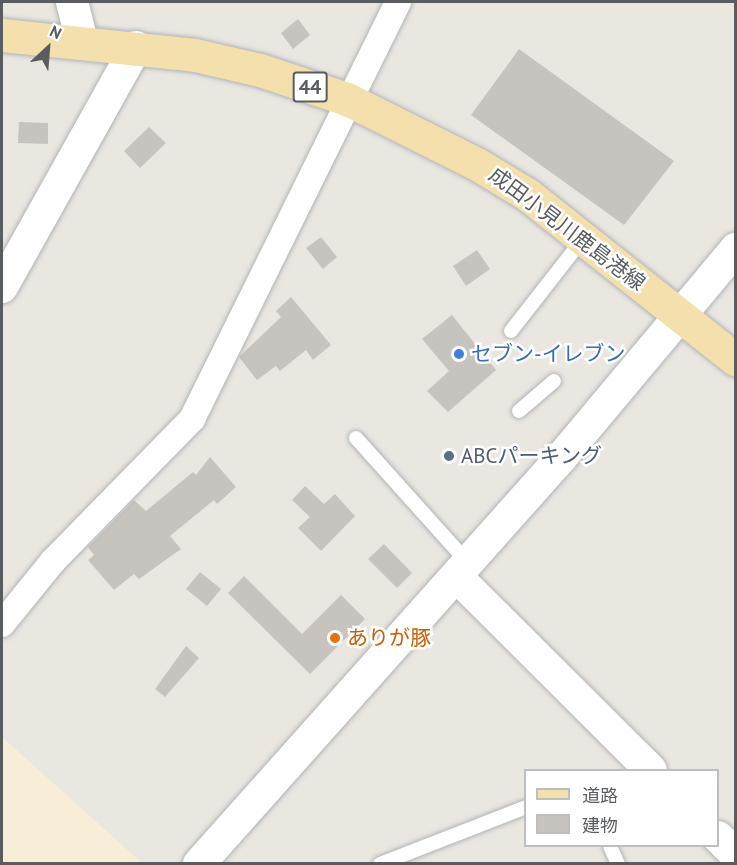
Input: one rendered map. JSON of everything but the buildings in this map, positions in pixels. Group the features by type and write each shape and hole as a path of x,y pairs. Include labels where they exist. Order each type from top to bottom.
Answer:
{"main road":[{"name":"成田小見川鹿島港線","path":"2,34 136,47 260,70 347,99 477,164 584,238 735,360"}],"street":[{"path":"72,2 82,41"},
{"path":"2,624 53,561 192,419 347,99 398,2"},
{"path":"2,287 136,47"},
{"path":"199,864 462,569 554,451 681,316 735,249"},
{"path":"462,569 649,769"},
{"path":"719,839 735,855"}],"lane":[{"path":"511,331 584,238"},
{"path":"519,411 554,381"},
{"path":"356,438 462,569"},
{"path":"380,864 524,807"},
{"path":"610,847 618,864"}],"shaded area":[{"path":"2,737 142,863 2,863"}],"place":[{"name":"セブン-イレブン","path":"459,354"},
{"name":"ABCパーキング","path":"449,456"},
{"name":"ありが豚","path":"335,638"}]}
